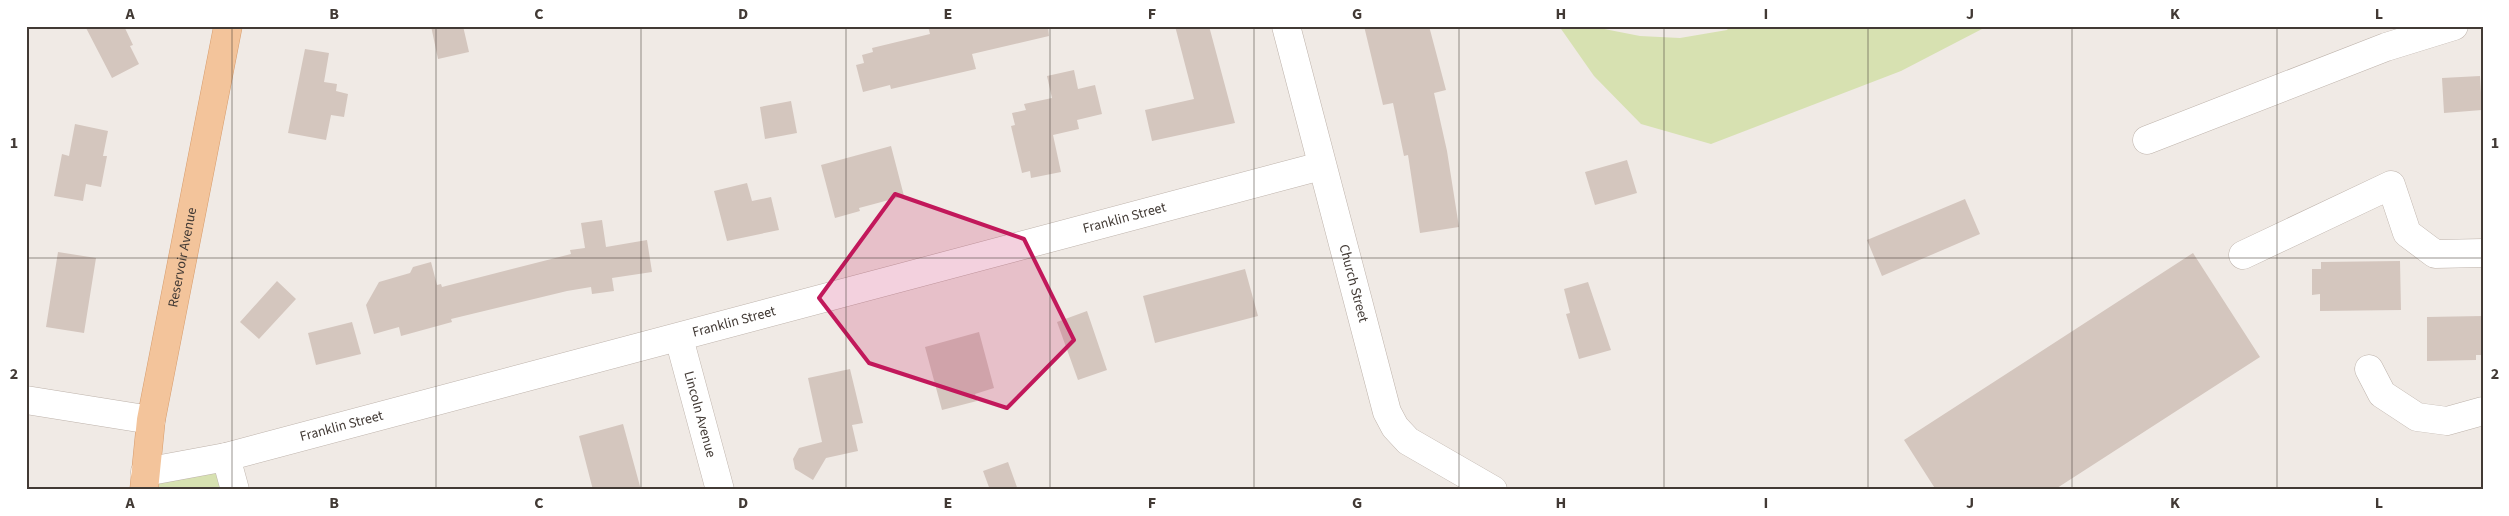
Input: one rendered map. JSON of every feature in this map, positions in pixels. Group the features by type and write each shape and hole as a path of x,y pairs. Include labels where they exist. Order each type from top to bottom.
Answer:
{"main road":[{"name":"Reservoir Avenue","path":"145,481 151,420 228,26"}],"street":[{"name":"Church Street","path":"1286,26 1321,166 1387,412 1395,427 1408,440 1493,490"},
{"path":"2147,140 2386,47 2454,26"},
{"name":"Franklin Street","path":"145,481 226,457 1321,166"},
{"path":"2243,255 2391,185 2407,234 2434,254 2483,253"},
{"name":"Lincoln Avenue","path":"679,338 720,490"},
{"path":"2369,369 2382,394 2417,417 2447,421 2483,411"},
{"path":"26,400 151,420"},
{"path":"226,457 235,490"}],"highlighted area":[{"path":"895,194 1024,239 1074,340 1007,408 869,363 819,298"}],"green space":[{"path":"1559,26 1589,26 1640,36 1680,38 1727,30 1730,26 2001,26 1982,29 1901,71 1711,144 1641,124 1594,76"},
{"path":"217,467 223,490 158,490 158,479"}],"building":[{"path":"85,26 124,26 133,45 130,46 139,64 112,78"},
{"path":"431,26 463,26 469,52 438,59"},
{"path":"928,26 1048,26 1049,36 972,54 976,69 891,89 890,85 863,92 856,65 864,63 862,55 873,52 872,48 930,34"},
{"path":"1175,26 1209,26 1235,123 1152,141 1145,110 1194,99"},
{"path":"1364,26 1429,26 1446,90 1434,93 1447,151 1459,227 1420,233 1408,155 1404,156 1393,103 1383,105"},
{"path":"305,49 329,53 324,82 337,84 336,91 348,94 344,117 331,115 326,140 288,133"},
{"path":"1074,70 1078,89 1095,85 1102,114 1077,120 1079,129 1053,135 1061,172 1031,178 1030,171 1022,173 1011,126 1015,125 1012,113 1026,110 1024,104 1052,98 1047,76"},
{"path":"2480,76 2482,110 2444,113 2442,78"},
{"path":"791,101 797,133 765,139 760,107"},
{"path":"75,124 108,131 103,156 107,156 101,187 86,184 83,201 54,196 62,154 69,156"},
{"path":"891,146 904,196 859,208 860,211 835,218 821,165"},
{"path":"1627,160 1637,193 1595,205 1585,172"},
{"path":"747,183 752,201 771,197 779,230 727,241 714,191"},
{"path":"1965,199 1980,234 1882,276 1867,240"},
{"path":"602,220 606,247 647,240 652,272 612,278 614,291 592,294 591,287 567,291 451,319 452,322 401,336 399,327 374,334 366,305 379,282 410,273 413,267 431,262 437,285 441,284 442,287 571,254 570,250 585,248 581,223"},
{"path":"58,252 96,258 84,333 46,327"},
{"path":"2193,253 2260,357 2054,490 1936,490 1904,440"},
{"path":"2400,261 2401,310 2320,311 2320,294 2312,295 2312,269 2321,269 2321,262"},
{"path":"1245,269 1258,316 1155,343 1143,296"},
{"path":"277,281 296,299 259,339 240,322"},
{"path":"1588,282 1611,350 1579,359 1566,314 1570,313 1564,289"},
{"path":"1087,311 1107,370 1078,380 1057,322"},
{"path":"2483,316 2483,355 2476,355 2476,360 2427,361 2427,317"},
{"path":"352,322 361,354 316,365 308,333"},
{"path":"979,332 994,388 975,394 977,401 942,410 925,347"},
{"path":"850,369 863,423 852,425 858,451 826,458 813,480 795,469 793,459 799,448 822,442 808,378"},
{"path":"623,424 641,490 593,490 579,436"},
{"path":"1008,462 1018,490 990,490 983,471"}]}
